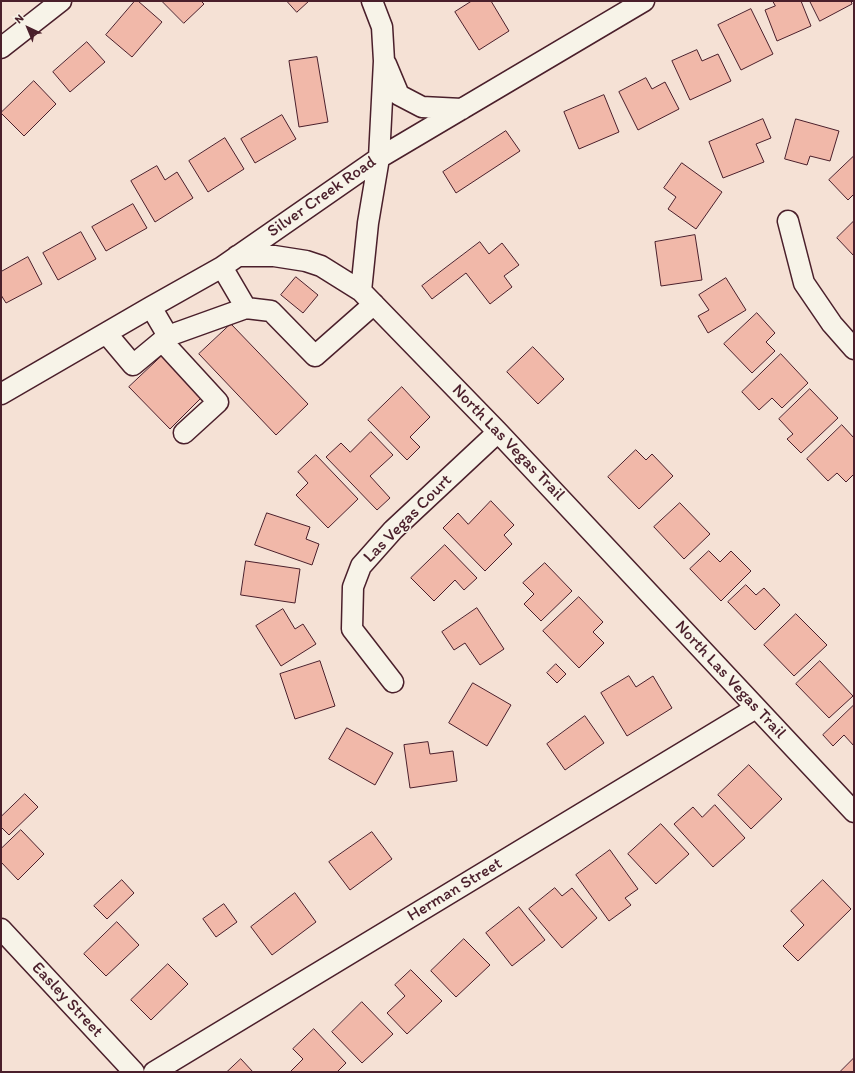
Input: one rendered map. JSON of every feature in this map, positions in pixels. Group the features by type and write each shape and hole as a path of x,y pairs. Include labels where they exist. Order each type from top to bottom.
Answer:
{"street":[{"path":"1,48 61,1"},
{"path":"106,333 133,365 165,338 246,308 271,311 315,356 367,297 368,223 379,158 384,61 382,27 372,1"},
{"name":"Silver Creek Road","path":"1,394 230,262 379,158 644,1"},
{"path":"384,61 399,95 422,106 462,109"},
{"path":"788,221 804,283 832,324 854,349"},
{"name":"North Las Vegas Trail","path":"230,262 274,256 306,261 321,266 367,297 498,432 854,812"},
{"path":"230,262 246,308"},
{"path":"151,307 165,338 218,402 184,433"},
{"name":"Las Vegas Court","path":"392,682 352,629 354,587 361,566 393,530 498,432"},
{"name":"Herman Street","path":"154,1072 756,708"},
{"name":"Easley Street","path":"1,929 134,1072"}],"building":[{"path":"135,1 138,1 162,22 132,57 106,35"},
{"path":"162,1 201,1 204,4 184,23"},
{"path":"287,1 309,1 297,12"},
{"path":"472,1 491,1 509,31 479,50 455,12"},
{"path":"773,1 801,1 811,26 777,41 765,10 775,6"},
{"path":"810,1 851,1 852,4 820,21"},
{"path":"751,9 773,54 741,70 718,25"},
{"path":"87,42 105,62 70,92 53,72"},
{"path":"697,50 702,61 718,54 731,81 690,100 672,61"},
{"path":"317,57 328,122 299,127 289,61"},
{"path":"646,78 652,89 665,82 679,109 638,130 619,92"},
{"path":"34,81 56,104 24,136 1,113"},
{"path":"604,95 619,132 579,149 564,112"},
{"path":"282,115 296,139 255,163 241,139"},
{"path":"763,119 771,138 756,144 764,162 723,178 709,142"},
{"path":"796,119 839,131 830,161 810,156 807,165 785,159"},
{"path":"506,131 520,151 456,193 443,172"},
{"path":"225,138 244,169 208,192 189,161"},
{"path":"854,156 854,194 848,200 829,180"},
{"path":"682,163 722,192 696,229 668,209 676,197 664,188"},
{"path":"157,166 165,180 177,172 193,198 155,222 131,181"},
{"path":"133,204 147,228 106,251 92,227"},
{"path":"854,221 854,256 837,238"},
{"path":"81,232 96,259 58,280 43,253"},
{"path":"695,235 702,280 661,286 655,242"},
{"path":"480,242 489,254 502,243 519,265 504,276 512,287 490,304 466,273 432,299 422,286"},
{"path":"28,257 42,284 6,303 1,295 1,272"},
{"path":"296,277 318,295 303,313 281,295"},
{"path":"726,278 746,310 708,333 698,316 709,310 699,295"},
{"path":"757,313 775,333 766,342 775,351 752,373 724,344"},
{"path":"231,324 308,404 276,435 199,354"},
{"path":"533,347 564,379 538,404 507,372"},
{"path":"164,354 204,395 170,429 129,387"},
{"path":"781,354 808,383 782,408 772,398 759,410 742,392"},
{"path":"402,387 430,417 410,437 420,447 407,460 368,420"},
{"path":"810,389 838,418 801,453 787,439 793,434 779,419"},
{"path":"842,425 854,438 854,474 846,482 837,473 828,481 807,459"},
{"path":"371,432 393,455 370,476 390,498 377,510 326,457 341,443 350,452"},
{"path":"636,450 646,460 652,454 673,476 639,509 608,477"},
{"path":"316,455 358,499 328,528 296,495 308,483 298,472"},
{"path":"491,501 514,525 504,535 512,544 485,571 443,528 458,513 468,524"},
{"path":"680,503 710,534 684,559 654,527"},
{"path":"267,513 310,527 306,539 319,544 312,565 255,545"},
{"path":"445,545 477,578 464,590 455,580 434,601 411,578"},
{"path":"709,551 720,562 731,551 751,571 721,601 690,569"},
{"path":"246,561 300,569 295,603 241,595"},
{"path":"545,563 572,591 541,621 524,604 534,594 523,583"},
{"path":"746,585 756,595 764,588 780,605 755,630 728,602"},
{"path":"579,597 603,622 593,632 604,643 579,668 543,631"},
{"path":"477,608 504,649 480,665 465,643 454,650 442,632"},
{"path":"283,609 295,629 303,624 316,644 281,666 256,626"},
{"path":"796,614 827,645 794,676 764,645"},
{"path":"320,661 335,706 295,719 280,674"},
{"path":"820,661 853,696 829,718 796,684"},
{"path":"556,664 566,674 557,683 547,673"},
{"path":"629,676 636,687 653,676 672,708 627,736 601,693"},
{"path":"473,683 511,705 487,746 449,723"},
{"path":"854,705 854,746 844,735 833,746 823,735"},
{"path":"585,716 604,743 565,770 547,744"},
{"path":"347,728 393,753 375,785 329,759"},
{"path":"428,742 430,754 453,751 457,781 410,788 404,745"},
{"path":"749,765 782,799 751,829 718,795"},
{"path":"25,794 38,807 9,835 1,827 1,817"},
{"path":"715,805 745,838 713,867 674,824 693,807 702,817"},
{"path":"661,824 689,854 656,884 628,854"},
{"path":"21,830 44,854 18,880 1,862 1,849"},
{"path":"372,832 392,859 350,890 329,862"},
{"path":"610,850 638,889 625,898 631,905 609,921 576,875"},
{"path":"122,880 134,893 107,919 94,906"},
{"path":"823,880 851,909 798,961 783,946 804,925 791,911"},
{"path":"555,888 562,896 572,888 597,918 562,948 529,909"},
{"path":"295,893 316,922 272,955 251,927"},
{"path":"224,904 237,922 216,937 203,919"},
{"path":"519,907 545,940 512,966 486,933"},
{"path":"117,922 139,945 106,976 84,954"},
{"path":"464,939 490,965 456,997 431,971"},
{"path":"168,964 188,984 151,1020 131,1000"},
{"path":"411,970 442,1001 407,1034 387,1013 405,996 395,985"},
{"path":"362,1002 393,1034 362,1063 332,1032"},
{"path":"314,1029 346,1063 337,1072 290,1072 303,1059 293,1049"},
{"path":"854,1058 854,1072 840,1072"},
{"path":"241,1059 253,1072 227,1072"}]}
